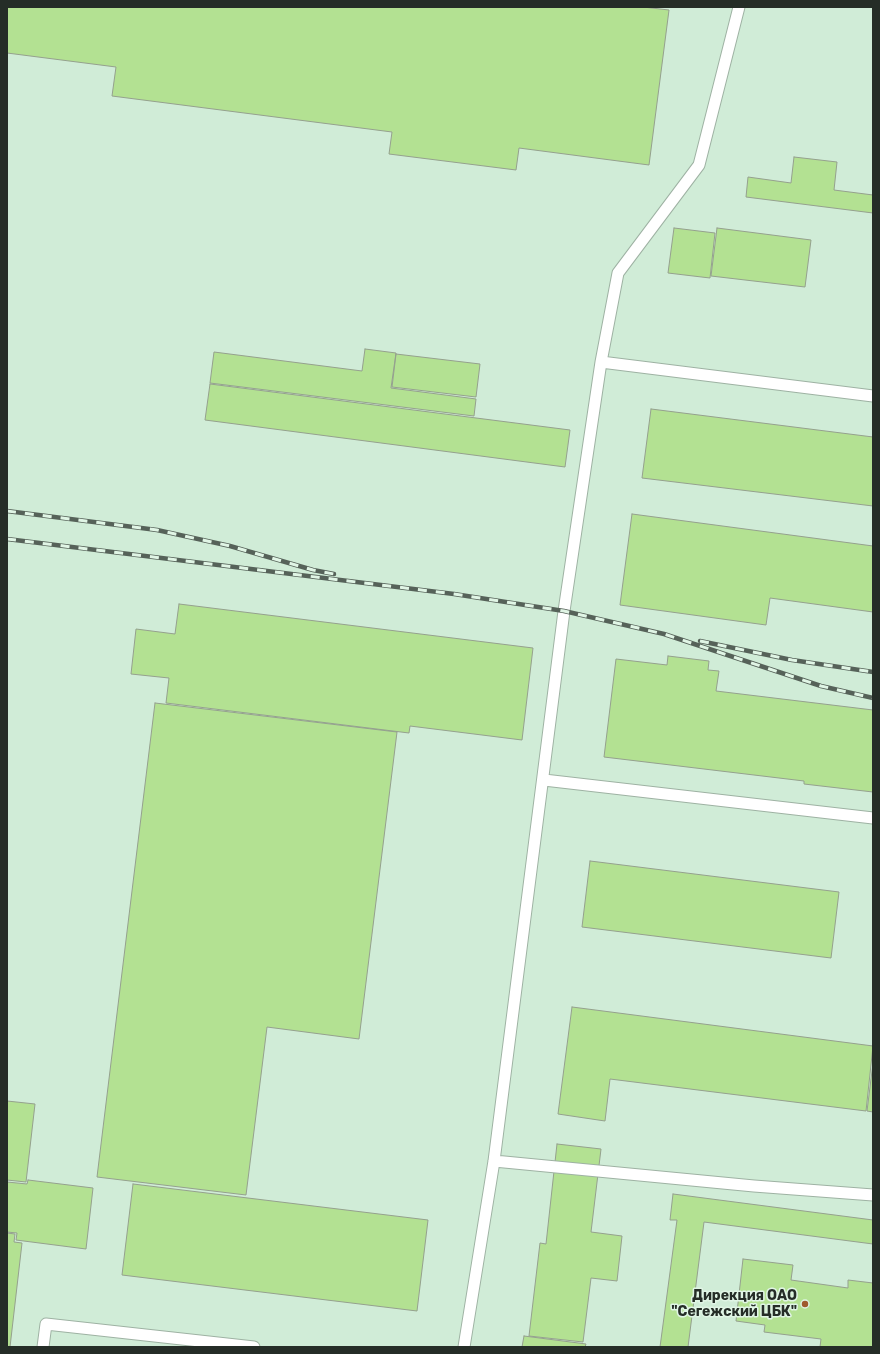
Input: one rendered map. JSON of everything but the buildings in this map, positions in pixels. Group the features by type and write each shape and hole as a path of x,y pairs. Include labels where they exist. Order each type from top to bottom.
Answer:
{"lane":[{"path":"464,1347 494,1161 544,780 564,611 601,362 618,272 699,165 739,7"},
{"path":"601,362 873,396"},
{"path":"544,780 873,818"},
{"path":"494,1161 754,1186 873,1195"},
{"path":"43,1347 46,1324 254,1347"}],"shaded area":[{"path":"7,7 873,7 873,1347 7,1347"}],"railway":[{"path":"7,511 157,530 230,546 313,570 334,574"},
{"path":"7,539 454,594 564,611 664,634 821,686 873,698"},
{"path":"700,641 792,660 873,672"}],"place":[{"name":"Дирекция ОАО \"Сегежский ЦБК\"","path":"805,1304"}]}
